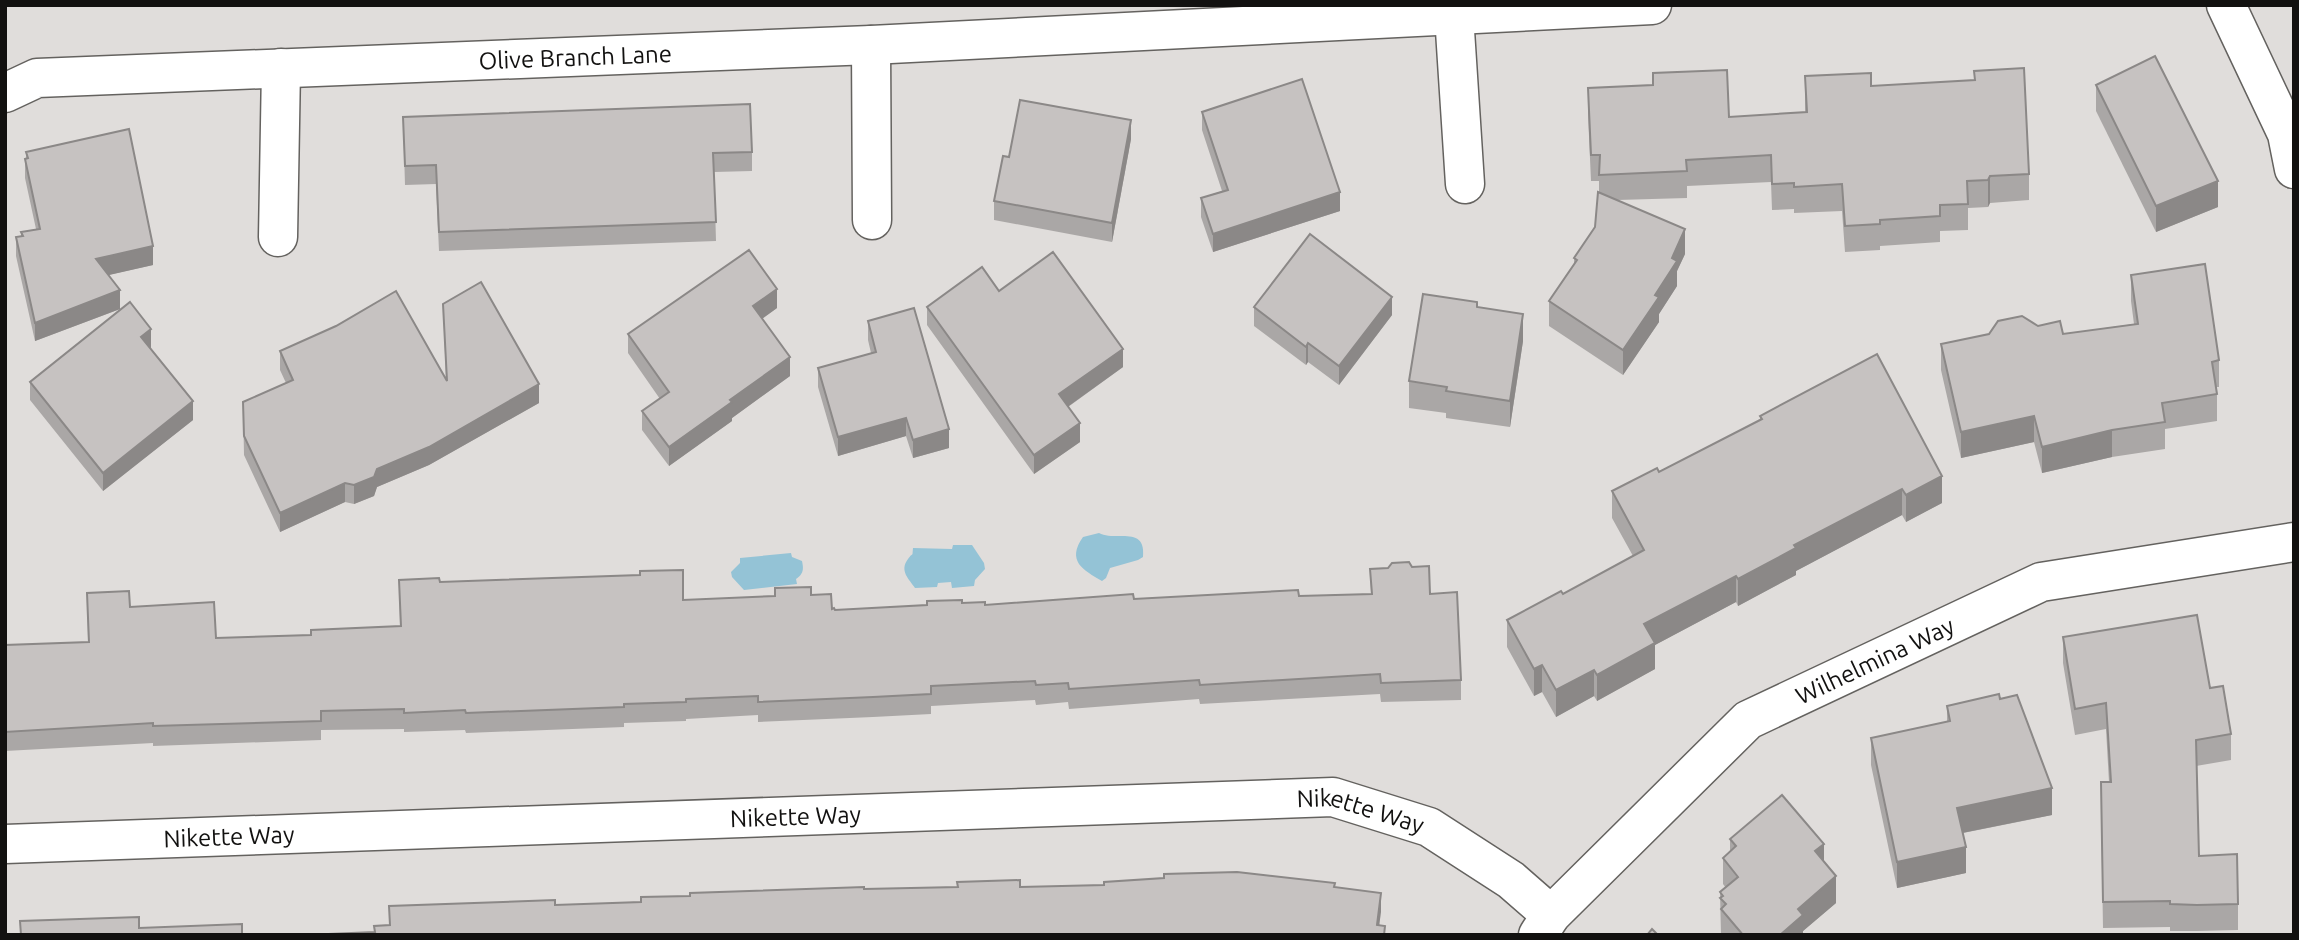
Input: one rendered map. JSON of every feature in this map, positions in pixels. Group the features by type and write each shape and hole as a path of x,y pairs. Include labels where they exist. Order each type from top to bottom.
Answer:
{"street":[{"name":"Olive Branch Lane","path":"5,93 37,78 871,45 1652,5"},
{"path":"2226,5 2287,134 2294,169"},
{"path":"1454,15 1465,184"},
{"path":"871,45 872,219"},
{"path":"278,237 281,68"},
{"name":"Wilhelmina Way","path":"1545,925 1748,720 2040,582 2294,542"},
{"name":"Nikette Way","path":"5,844 1333,797 1430,827 1511,880 1545,925"}],"water":[{"path":"1099,533 1135,538 1143,547 1143,557 1110,568 1102,581 1083,569 1076,552 1083,537"},
{"path":"953,545 972,545 984,563 985,569 975,580 974,586 952,588 951,582 938,583 937,587 915,588 904,567 913,548 952,549"},
{"path":"791,553 792,557 802,561 802,572 796,579 797,584 744,590 732,577 731,572 740,563 740,558"}],"building":[{"path":"2155,56 2218,181 2156,206 2096,85"},
{"path":"2024,68 2029,174 1990,176 1988,180 1967,181 1968,204 1940,205 1940,216 1880,220 1880,224 1845,226 1842,184 1794,187 1794,183 1772,184 1771,155 1686,160 1687,171 1599,175 1600,155 1591,155 1588,88 1653,85 1653,73 1727,70 1729,117 1807,112 1805,76 1871,73 1871,86 1975,80 1974,71"},
{"path":"1302,79 1340,192 1213,234 1201,198 1228,190 1202,112"},
{"path":"1020,100 1131,120 1112,223 994,201 1003,156 1009,157"},
{"path":"750,104 752,152 713,153 716,222 439,232 436,165 405,166 403,117"},
{"path":"129,129 153,246 96,259 120,290 35,323 16,237 23,236 21,232 40,229 25,159 28,158 26,152"},
{"path":"1598,192 1685,229 1672,258 1677,261 1655,295 1659,297 1623,350 1549,301 1577,260 1574,258 1595,227"},
{"path":"1310,234 1392,297 1339,366 1308,343 1306,347 1254,307"},
{"path":"749,250 777,289 753,306 790,357 669,447 642,411 669,392 628,334"},
{"path":"1053,252 1123,349 1059,394 1080,423 1034,455 927,307 982,267 999,291"},
{"path":"2205,264 2219,360 2212,362 2217,394 2162,403 2165,422 2112,430 2042,447 2034,416 1961,432 1941,344 1989,334 1998,321 2022,316 2038,326 2060,321 2063,334 2138,324 2131,275"},
{"path":"481,282 539,384 429,447 377,469 374,477 354,485 345,483 280,513 244,436 243,402 293,380 280,351 336,326 396,291 447,381 443,304"},
{"path":"1423,294 1477,302 1477,307 1523,314 1510,401 1446,391 1447,387 1409,381"},
{"path":"130,302 151,329 141,337 193,401 103,473 30,382"},
{"path":"914,308 949,429 913,440 906,418 838,437 818,368 876,352 868,321"},
{"path":"1877,354 1942,476 1906,495 1902,489 1794,545 1796,548 1738,579 1736,576 1644,624 1655,643 1597,675 1594,670 1556,690 1542,665 1534,669 1507,620 1561,591 1563,594 1644,550 1612,491 1657,468 1659,472 1762,419 1760,416"},
{"path":"1409,562 1412,567 1429,566 1430,594 1457,592 1461,680 1381,683 1380,674 1200,685 1199,680 1069,689 1068,683 1036,685 1035,681 931,686 931,694 873,697 758,702 758,696 624,704 624,707 466,713 465,710 404,713 404,709 321,711 321,721 153,726 153,723 5,732 5,645 89,642 87,593 129,591 130,607 214,602 216,638 311,635 311,630 401,626 399,580 439,578 440,582 640,575 640,571 683,570 683,600 775,596 775,588 811,587 811,595 831,594 832,609 835,610 927,605 927,601 962,600 962,603 985,602 985,605 1133,594 1134,599 1298,590 1299,596 1372,594 1370,569 1388,568 1392,563"},
{"path":"2197,615 2210,688 2223,686 2231,734 2196,740 2199,856 2237,854 2238,904 2103,902 2101,782 2111,782 2106,703 2075,709 2063,637"},
{"path":"1999,694 2000,699 2017,695 2052,788 1957,808 1966,847 1897,862 1871,738 1950,721 1947,706"},
{"path":"1782,795 1824,844 1815,851 1836,876 1798,909 1803,915 1780,935 1743,935 1721,909 1726,904 1720,898 1723,896 1720,892 1738,877 1723,858 1736,846 1730,839"},
{"path":"1237,872 1335,883 1334,887 1381,893 1377,925 1385,926 1384,935 329,935 375,932 374,926 390,925 389,906 555,900 555,905 641,902 641,897 690,896 690,893 864,887 958,887 957,882 1020,880 1020,887 1104,885 1104,882 1164,878 1164,874"},
{"path":"139,917 139,928 242,924 242,935 21,935 20,921"},
{"path":"1652,929 1658,935 1647,935"}]}
